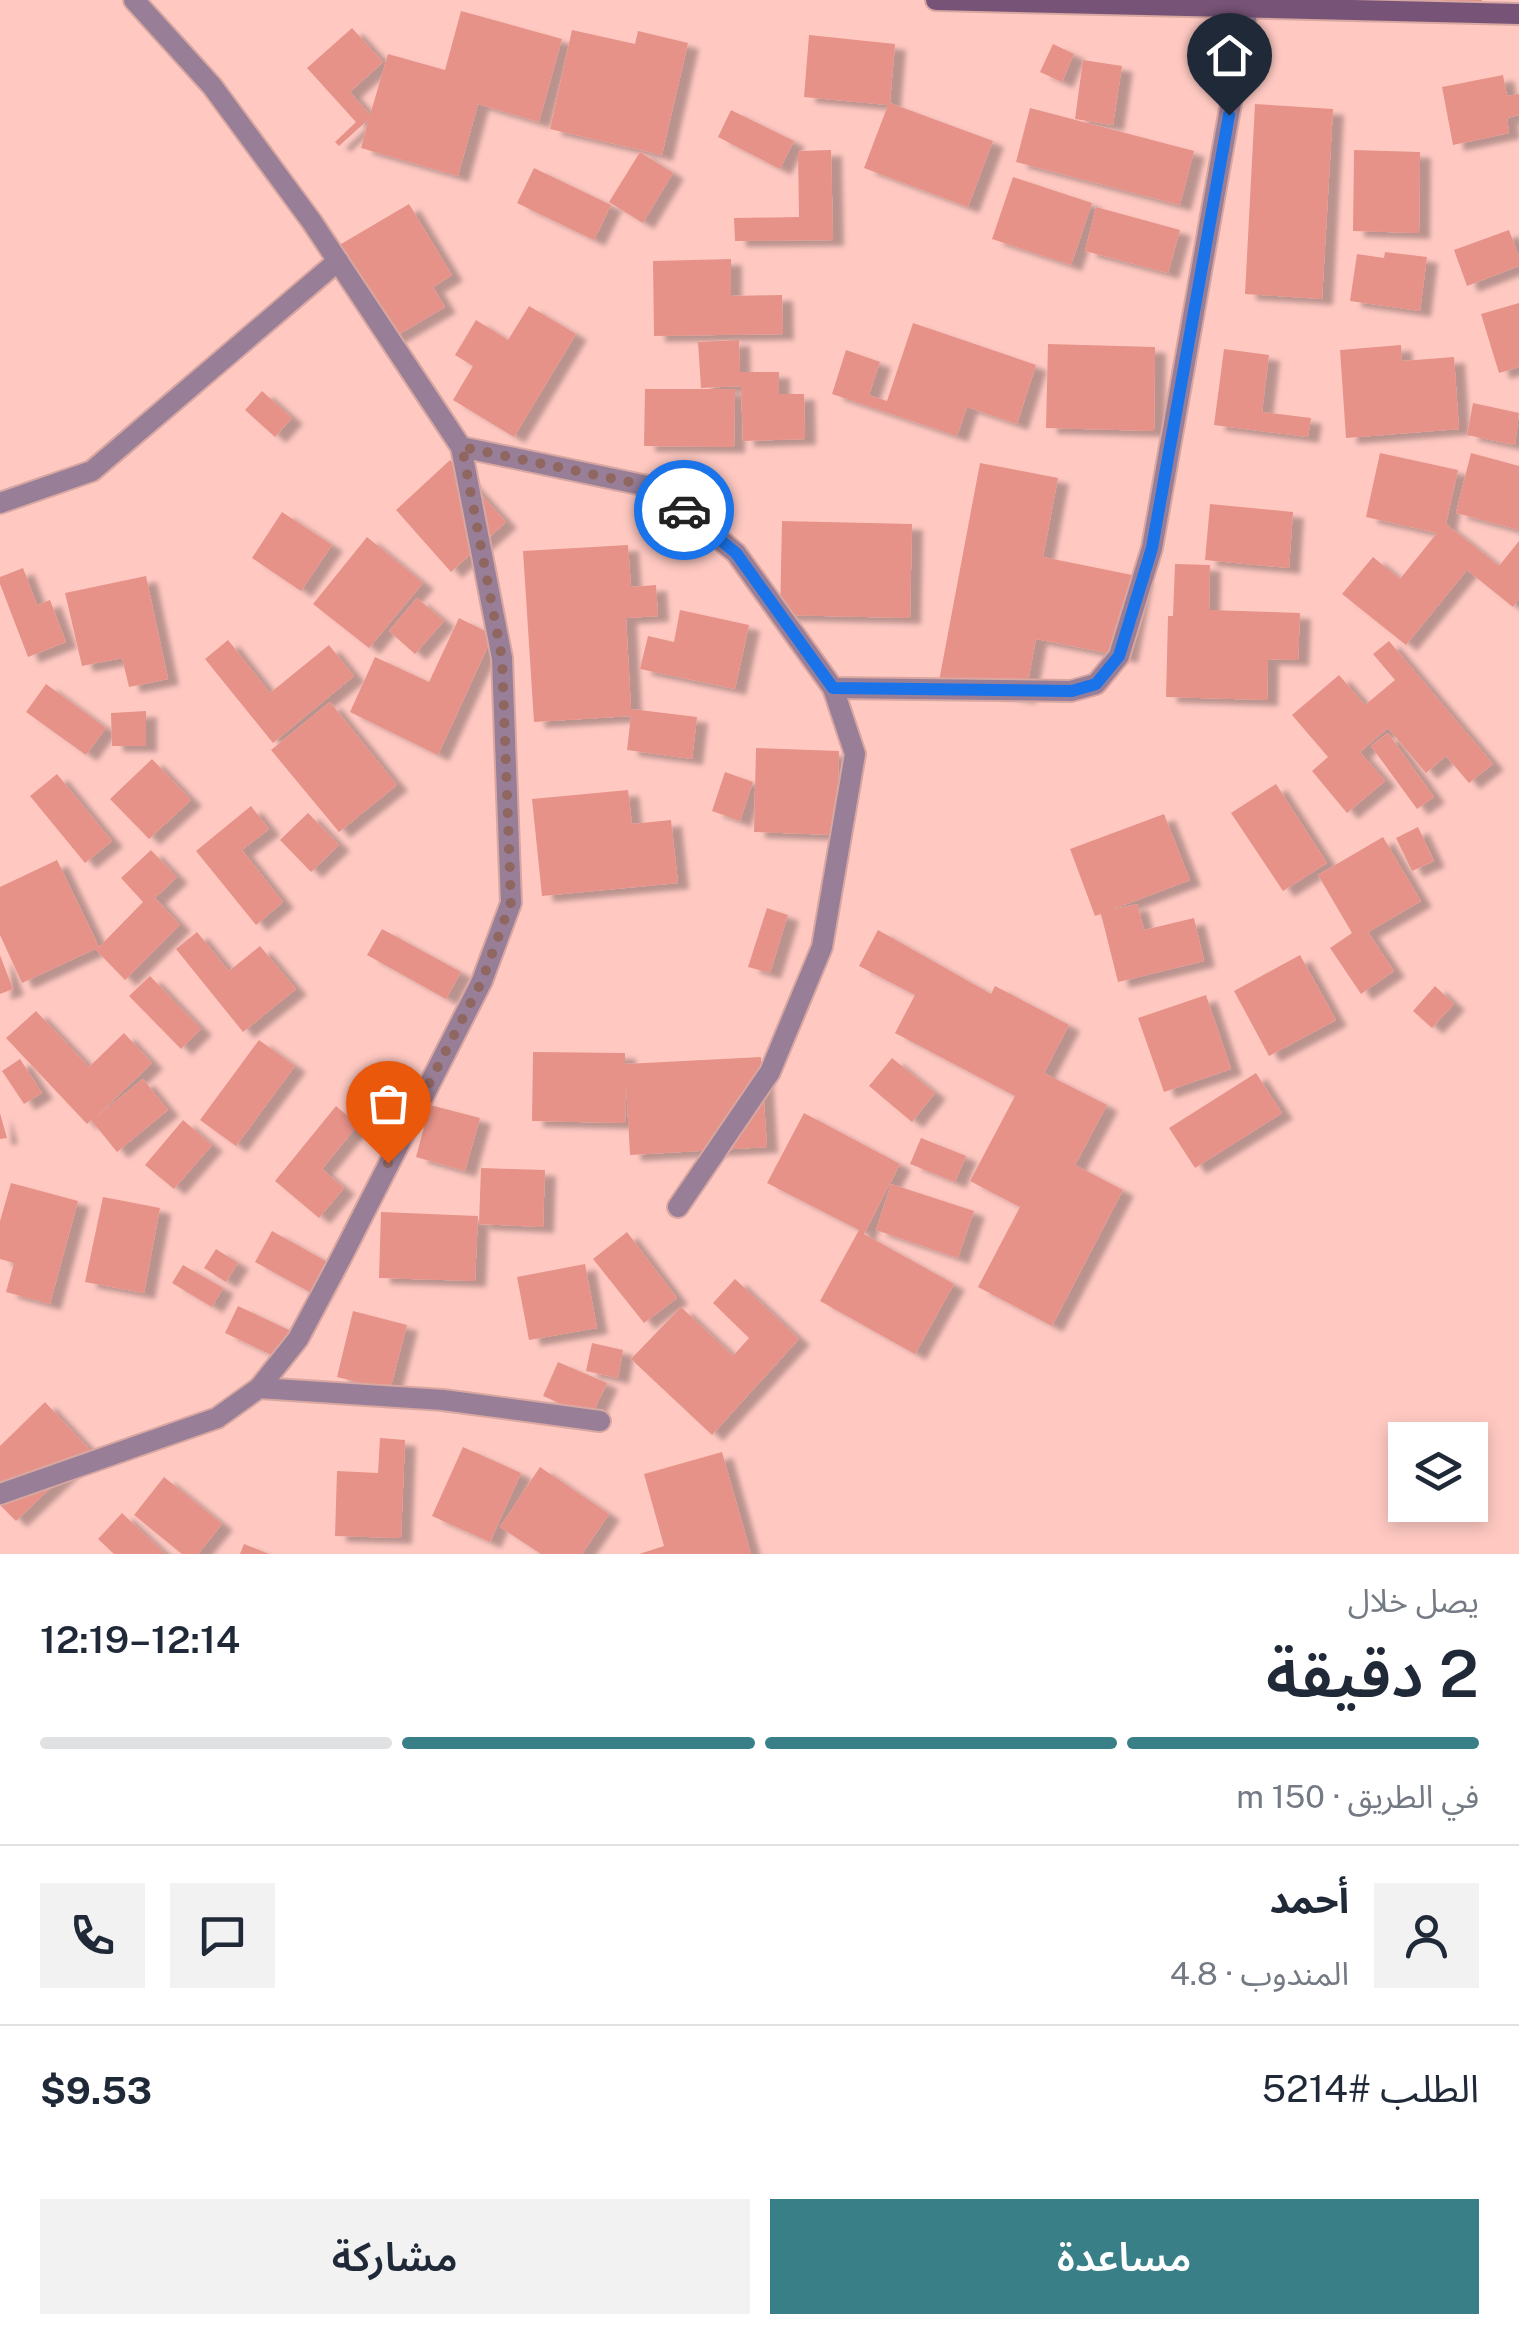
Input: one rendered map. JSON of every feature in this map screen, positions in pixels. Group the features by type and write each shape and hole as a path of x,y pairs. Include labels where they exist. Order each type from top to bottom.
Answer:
{"street":[{"path":"0,1494 217,1418 260,1388 298,1339 324,1290 482,981 511,902 502,658 462,447 338,261 212,86 134,0"},
{"path":"936,0 1519,14"},
{"path":"833,688 1072,691 1096,684 1119,656 1152,548 1248,8"},
{"path":"0,503 92,471 338,261"},
{"path":"462,447 658,488 736,553 833,688 856,754 822,947 770,1072 678,1207"},
{"path":"260,1388 443,1400 600,1421"}],"building":[{"path":"1442,0 1482,0 1482,9 1442,9"},
{"path":"461,11 562,39 539,122 478,104 458,176 361,148 369,119 339,146 335,142 356,122 307,68 352,28 383,62 350,92 370,115 388,54 445,70"},
{"path":"572,30 635,44 638,31 688,43 662,155 550,129"},
{"path":"809,35 895,44 890,103 993,141 968,207 864,168 888,105 804,97"},
{"path":"1053,44 1074,54 1062,82 1040,72"},
{"path":"1083,60 1122,66 1113,125 1075,119"},
{"path":"1503,75 1507,96 1519,94 1519,115 1507,118 1509,133 1453,145 1442,87"},
{"path":"1255,104 1333,109 1322,299 1245,294"},
{"path":"1030,108 1194,151 1180,205 1016,162"},
{"path":"731,110 794,141 780,169 718,137"},
{"path":"831,150 833,240 735,241 734,218 799,217 798,151"},
{"path":"1354,150 1420,152 1419,233 1353,231"},
{"path":"640,152 673,173 643,223 609,202"},
{"path":"534,168 611,205 594,240 517,203"},
{"path":"1013,177 1092,203 1071,265 992,239"},
{"path":"409,204 452,275 433,287 445,307 391,339 336,247"},
{"path":"1096,207 1180,230 1168,273 1085,251"},
{"path":"1509,230 1519,266 1467,286 1454,250"},
{"path":"1385,252 1427,257 1420,311 1350,301 1357,254 1384,258"},
{"path":"731,259 731,296 782,295 783,334 654,336 653,261"},
{"path":"1519,303 1519,367 1499,373 1481,314"},
{"path":"529,306 576,334 514,437 453,400 473,366 455,355 476,320 508,340"},
{"path":"913,323 1036,365 1017,424 967,407 957,436 832,394 846,350 880,362 869,395 887,401"},
{"path":"739,340 740,372 779,372 779,394 804,394 805,439 743,441 741,386 701,388 698,342"},
{"path":"1048,344 1155,347 1154,431 1046,428"},
{"path":"1401,345 1402,361 1454,357 1459,429 1346,438 1340,350"},
{"path":"1224,349 1269,355 1262,412 1311,418 1308,437 1214,425"},
{"path":"645,389 735,389 734,447 644,446"},
{"path":"262,391 292,418 275,437 245,410"},
{"path":"1473,403 1519,413 1515,445 1467,435"},
{"path":"1380,453 1458,470 1446,524 1499,566 1519,541 1519,599 1513,607 1467,570 1406,645 1342,594 1373,557 1400,579 1437,533 1366,517"},
{"path":"1471,453 1519,466 1519,530 1456,513"},
{"path":"450,460 506,522 451,572 396,510"},
{"path":"980,463 1058,478 1043,557 1142,577 1127,657 1036,639 1025,698 939,681"},
{"path":"1210,504 1293,512 1289,568 1205,560"},
{"path":"282,512 332,545 301,591 252,558"},
{"path":"782,521 912,524 910,618 780,615"},
{"path":"367,537 423,583 369,648 313,604"},
{"path":"628,545 631,587 656,585 658,616 626,618 631,709 697,717 692,759 627,750 631,716 534,722 523,551"},
{"path":"1175,564 1210,565 1209,610 1300,613 1298,660 1268,659 1267,700 1166,697 1168,616 1173,616"},
{"path":"23,568 37,605 50,600 66,642 28,657 0,584 0,577"},
{"path":"146,576 168,679 129,687 122,658 82,666 65,593"},
{"path":"417,598 444,621 415,654 389,631"},
{"path":"680,610 749,625 735,689 640,669 648,636 674,642"},
{"path":"459,618 493,635 438,755 350,712 375,657 429,682"},
{"path":"228,640 270,693 329,645 354,676 273,743 205,659"},
{"path":"1389,641 1493,764 1469,783 1446,756 1426,773 1388,728 1360,752 1385,781 1347,813 1312,771 1328,757 1292,715 1339,675 1365,705 1395,680 1373,654"},
{"path":"46,684 106,728 86,755 26,712"},
{"path":"330,702 397,785 339,832 271,750"},
{"path":"146,711 146,746 112,746 111,713"},
{"path":"1388,733 1434,797 1417,809 1371,746"},
{"path":"756,748 839,751 836,835 754,832"},
{"path":"152,759 191,800 149,839 110,799"},
{"path":"725,772 753,782 740,821 712,811"},
{"path":"57,774 112,841 85,863 30,796"},
{"path":"1276,784 1327,863 1283,891 1231,813"},
{"path":"628,790 632,824 671,820 678,883 542,896 532,799"},
{"path":"251,806 269,829 242,850 283,902 256,925 196,851"},
{"path":"308,813 339,845 311,872 280,840"},
{"path":"1164,814 1190,880 1111,910 1137,904 1144,930 1194,918 1204,961 1118,982 1101,914 1095,916 1070,849"},
{"path":"1418,827 1434,861 1412,871 1396,838"},
{"path":"1383,837 1421,901 1368,932 1394,971 1361,994 1330,948 1352,933 1318,875"},
{"path":"151,850 177,877 155,898 180,925 125,980 95,949 22,983 0,935 0,887 57,860 99,947 143,902 121,878"},
{"path":"767,908 788,915 770,973 748,967"},
{"path":"382,929 461,972 446,999 367,955"},
{"path":"878,930 991,994 995,986 1069,1025 1044,1073 1107,1105 1075,1165 1123,1190 1052,1326 978,1287 1020,1207 970,1181 1015,1096 895,1033 915,995 859,966"},
{"path":"197,932 229,971 260,946 296,989 243,1032 176,949"},
{"path":"0,955 13,989 0,994"},
{"path":"1300,955 1336,1020 1269,1056 1234,991"},
{"path":"150,976 201,1029 181,1049 129,996"},
{"path":"1435,986 1454,1004 1432,1028 1413,1011"},
{"path":"1206,995 1231,1069 1164,1092 1138,1018"},
{"path":"36,1011 89,1067 124,1033 152,1063 95,1118 143,1079 168,1110 117,1152 91,1120 87,1124 6,1038"},
{"path":"259,1040 295,1066 236,1146 200,1120"},
{"path":"533,1052 625,1053 625,1064 761,1057 767,1147 630,1155 626,1082 625,1123 532,1121"},
{"path":"892,1058 935,1093 912,1122 869,1086"},
{"path":"20,1059 42,1093 24,1104 2,1071"},
{"path":"1256,1073 1282,1113 1195,1168 1169,1128"},
{"path":"430,1105 480,1118 465,1171 416,1157"},
{"path":"336,1106 358,1125 322,1169 344,1188 319,1218 275,1181"},
{"path":"0,1113 7,1138 0,1139"},
{"path":"804,1113 900,1164 864,1234 954,1284 915,1354 820,1301 859,1230 767,1183"},
{"path":"183,1120 212,1145 174,1189 145,1165"},
{"path":"921,1138 966,1156 955,1182 910,1164"},
{"path":"481,1168 545,1170 543,1227 479,1224"},
{"path":"11,1183 78,1201 50,1304 6,1292 14,1263 0,1259 0,1221"},
{"path":"891,1184 974,1211 958,1258 876,1230"},
{"path":"103,1197 160,1208 144,1293 85,1282"},
{"path":"381,1212 478,1216 475,1281 379,1278"},
{"path":"272,1231 333,1265 317,1296 255,1262"},
{"path":"627,1232 677,1298 644,1323 593,1259"},
{"path":"216,1249 238,1263 226,1282 204,1268"},
{"path":"585,1264 597,1328 529,1340 517,1277"},
{"path":"183,1265 223,1288 212,1307 172,1283"},
{"path":"735,1279 799,1339 712,1435 631,1359 681,1307 733,1356 749,1338 713,1303"},
{"path":"238,1306 291,1331 278,1358 225,1333"},
{"path":"353,1311 407,1325 390,1390 337,1377"},
{"path":"592,1343 623,1350 618,1378 586,1371"},
{"path":"558,1362 607,1383 591,1417 543,1396"},
{"path":"45,1402 90,1450 16,1521 0,1505 0,1446"},
{"path":"380,1438 405,1440 401,1538 335,1536 337,1471 378,1473"},
{"path":"463,1447 521,1473 490,1542 432,1516"},
{"path":"722,1452 751,1554 639,1554 664,1546 644,1474"},
{"path":"540,1467 609,1514 582,1554 541,1554 500,1527"},
{"path":"164,1477 222,1524 198,1554 182,1554 134,1515"},
{"path":"122,1513 165,1554 114,1554 98,1539"},
{"path":"244,1544 269,1554 240,1554"}],"way so far":[{"path":"388,1163 482,981 511,902 502,658 462,447 658,488 684,510"}],"route":[{"path":"684,510 736,553 833,688 1072,691 1096,684 1119,656 1152,548 1229,115"}]}
